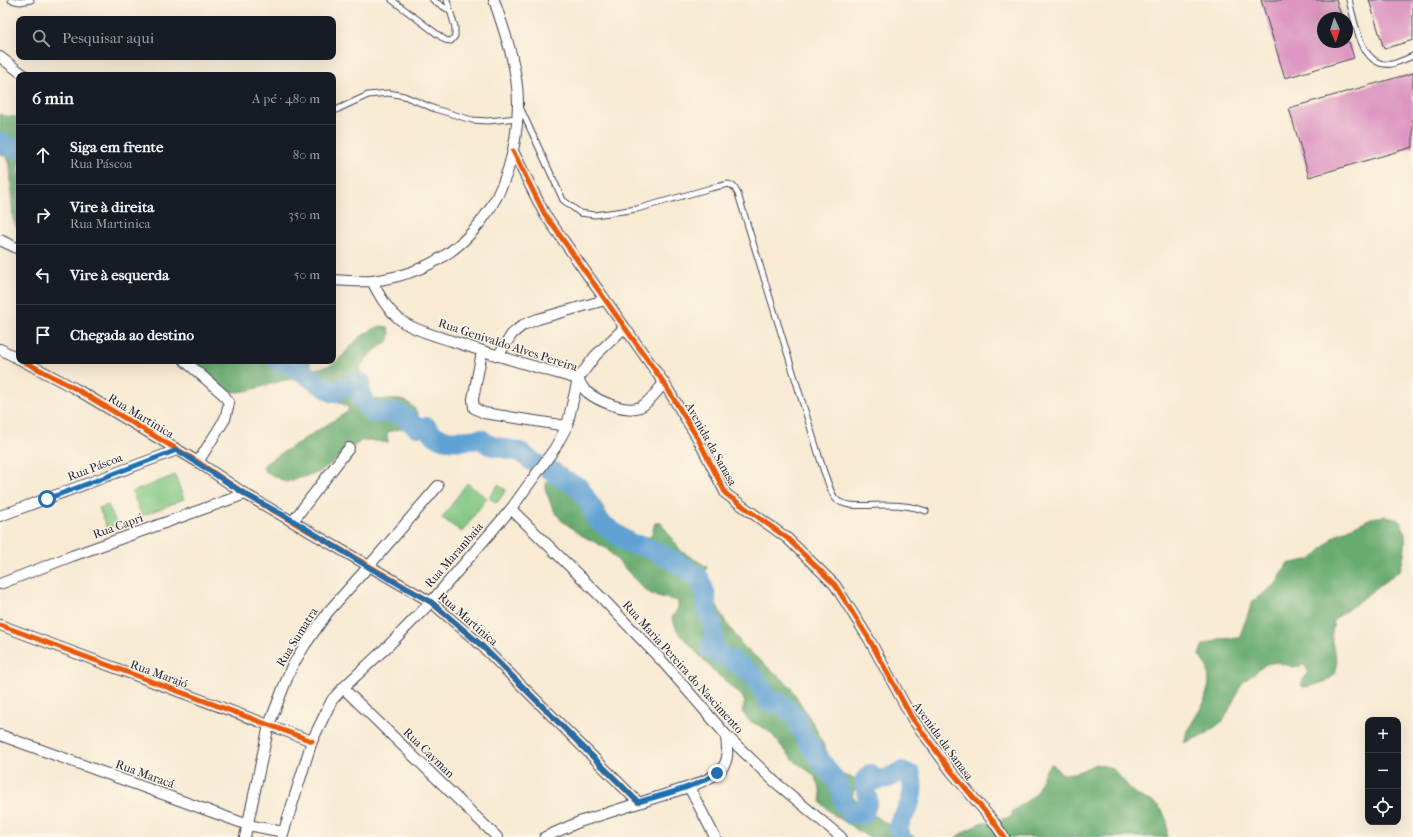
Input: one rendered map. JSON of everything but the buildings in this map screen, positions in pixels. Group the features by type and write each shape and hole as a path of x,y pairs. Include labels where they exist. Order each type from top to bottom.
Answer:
{"street":[{"path":"336,280 372,281 395,277 416,270 438,260 461,245 477,229 490,210 502,188 512,151 518,102 515,72 494,0"},
{"path":"0,57 20,72"},
{"name":"Avenida da Sanasa","path":"512,151 544,213 664,383 698,440 726,494 787,538 835,586 869,639 912,718 950,771 993,821 1004,837"},
{"path":"0,240 16,248"},
{"name":"Rua Genivaldo Alves Pereira","path":"372,281 384,304 404,322 417,329 482,352 578,379 583,388 592,396 610,404 629,409 635,409 643,406 664,383"},
{"path":"498,356 512,334 523,326 538,319 605,300"},
{"name":"Rua Marambaia","path":"283,835 312,741 332,700 431,602 526,490 556,448 566,426 578,379 595,356 624,328"},
{"path":"0,349 16,357"},
{"path":"482,352 473,399 474,408 484,413 566,426"},
{"name":"Rua Martinica","path":"29,364 76,389 198,462 245,494 294,521 368,567 431,602 481,645 638,802"},
{"path":"188,364 224,395 229,404 226,419 198,462"},
{"path":"294,521 349,448"},
{"name":"Rua Páscoa","path":"0,516 177,450"},
{"name":"Rua Sumatra","path":"245,837 268,725 291,668 328,612 438,486"},
{"name":"Rua Capri","path":"0,584 72,556 245,494"},
{"name":"Rua Maria Pereira do Nascimento","path":"511,509 632,629 663,662 726,735 775,782 841,837"},
{"name":"Rua Marajó","path":"0,625 312,741"},
{"name":"Rua Cayman","path":"343,688 497,837"},
{"name":"Rua Maracá","path":"0,735 248,824 283,835"},
{"path":"545,837 579,822 689,787 710,777 717,773 727,758 726,735"},
{"path":"689,787 715,837"}],"lane":[{"path":"11,0 20,2 31,0"},
{"path":"392,0 448,41 454,39 455,27 447,0"},
{"path":"433,0 450,12"},
{"path":"1349,0 1361,43 1369,57 1378,63 1392,64 1413,56"},
{"path":"336,110 368,95 389,93 404,96 435,109 472,120 488,121 517,118"},
{"path":"518,102 563,200 580,213 595,215 637,209 711,188 729,184 734,187 738,194 824,472 835,498 853,506 889,505 916,508 926,511"}],"green space":[{"path":"0,114 16,117 16,227 13,219 10,165 5,156 0,154"},
{"path":"381,326 388,327 390,333 389,340 371,354 362,365 359,378 363,394 374,399 395,399 409,403 418,413 417,421 411,427 387,432 388,443 370,440 361,441 318,473 286,482 265,471 263,467 266,463 347,412 349,408 299,379 281,381 252,390 234,392 227,390 215,381 199,364 310,364 313,369 321,368 336,364 336,362 360,337"},
{"path":"558,474 574,481 600,502 607,515 616,524 638,537 651,537 655,523 661,523 681,551 707,567 704,577 723,618 743,646 789,685 814,725 837,773 853,778 856,786 852,796 881,820 897,830 915,837 868,837 834,815 821,803 819,784 816,778 789,755 765,728 751,722 745,716 742,711 745,702 741,695 714,671 678,632 672,618 678,608 678,601 653,595 645,590 606,548 581,535 561,520 553,509 545,489 547,481"},
{"path":"175,475 184,499 142,516 132,492"},
{"path":"467,483 487,498 462,532 442,518"},
{"path":"498,485 506,490 497,503 489,498"},
{"path":"108,505 117,525 107,529 99,508"},
{"path":"1384,516 1399,521 1404,531 1405,545 1400,570 1334,620 1332,639 1337,666 1333,676 1324,682 1303,687 1301,684 1308,671 1305,665 1293,667 1277,662 1266,664 1242,683 1224,720 1206,734 1184,743 1187,731 1204,703 1209,684 1208,669 1199,655 1202,646 1218,639 1239,638 1253,601 1277,583 1287,564 1312,559 1336,535 1371,518"},
{"path":"1051,764 1054,765 1060,773 1065,774 1078,772 1096,764 1112,768 1136,795 1155,803 1162,810 1167,821 1167,837 956,837 980,823 1011,817 1013,811 1036,794 1045,771"}],"waterway":[{"path":"0,142 16,149"},
{"path":"286,364 296,367 334,393 350,384 361,382 361,395 373,413 397,413 416,427 427,427 432,433 444,439 459,441 481,439 489,445 520,452 533,462 549,469 566,481 579,487 593,510 596,519 630,544 643,546 657,552 689,570 700,579 706,595 707,611 712,622 714,637 710,649 732,661 753,676 758,682 769,703 779,702 796,717 801,731 840,787 844,804 851,814 864,814 868,801 864,781 870,774 876,780 888,778 902,771 911,775 912,796 898,826 901,837"}],"cycle path":[{"path":"513,151 544,213 664,383 698,439 726,494 787,538 835,585 869,639 912,718 951,771 993,821 1004,837"},
{"path":"29,364 76,389 198,462 245,494 431,602 481,645 638,802"},
{"path":"0,625 312,741"}],"route":[{"path":"47,499 177,450 198,462 245,494 294,521 368,567 431,602 481,645 638,802 703,782 717,773"}]}
